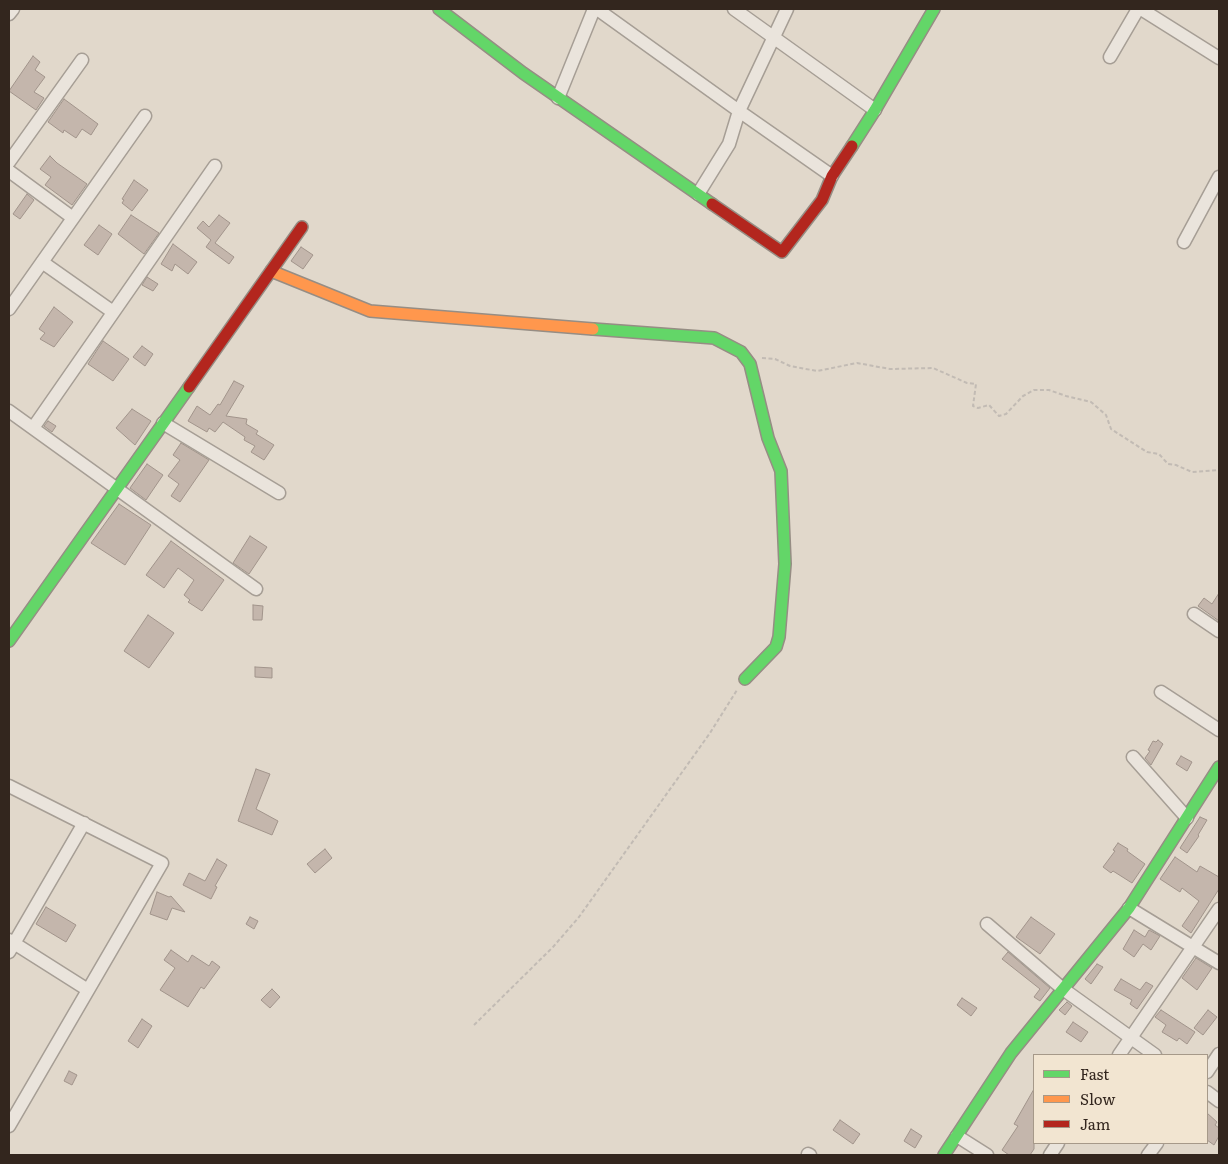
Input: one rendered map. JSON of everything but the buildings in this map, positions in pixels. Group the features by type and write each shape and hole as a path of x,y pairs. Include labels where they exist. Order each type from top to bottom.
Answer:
{"street":[{"path":"9,14 13,9"},
{"path":"439,9 558,98 782,252 822,200 832,176 875,110 934,9"},
{"path":"558,98 596,9 832,176"},
{"path":"734,9 875,110"},
{"path":"698,194 729,144 739,111 787,9"},
{"path":"1110,57 1139,9 1219,58"},
{"path":"9,162 82,60"},
{"path":"9,309 145,116"},
{"path":"32,428 215,166"},
{"path":"9,171 73,218"},
{"path":"1184,242 1219,177"},
{"path":"9,641 302,227"},
{"path":"42,262 113,312"},
{"path":"270,271 370,310 714,338 741,352 750,364 768,438 781,472 785,564 779,637 776,647 746,679"},
{"path":"9,410 256,590"},
{"path":"163,423 279,493"},
{"path":"1194,614 1219,631"},
{"path":"1161,692 1219,730"},
{"path":"1133,757 1187,818"},
{"path":"944,1155 1011,1054 1129,908 1219,767"},
{"path":"9,786 162,863 88,990 12,1112 9,1126"},
{"path":"84,823 10,945 88,990"},
{"path":"1129,908 1219,963"},
{"path":"1120,1054 1219,909"},
{"path":"986,924 1063,989 1154,1054"},
{"path":"1208,1070 1219,1054"},
{"path":"1208,1093 1219,1101"},
{"path":"957,1136 987,1155"},
{"path":"1050,1155 1057,1144"},
{"path":"1148,1155 1156,1144"}],"path":[{"path":"745,356 774,359 790,366 816,371 857,363 890,369 933,368 968,383 976,384 973,406 978,408 990,405 999,416 1006,414 1023,396 1034,390 1049,390 1091,402 1106,415 1111,429 1147,452 1159,454 1168,464 1176,464 1192,472 1219,470"},
{"path":"474,1025 553,947 580,917 746,679"}],"traffic: fast":[{"path":"439,9 523,73 712,204"},
{"path":"852,146 934,9"},
{"path":"593,329 714,338 741,352 750,364 768,438 781,471 785,564 779,637 776,647 745,679"},
{"path":"9,641 189,387"},
{"path":"944,1155 1011,1053 1129,908 1219,767"}],"traffic: slow":[{"path":"271,271 370,311 593,329"}],"traffic: jam":[{"path":"712,204 782,252 822,200 832,176 852,146"},
{"path":"189,387 302,227"}]}
